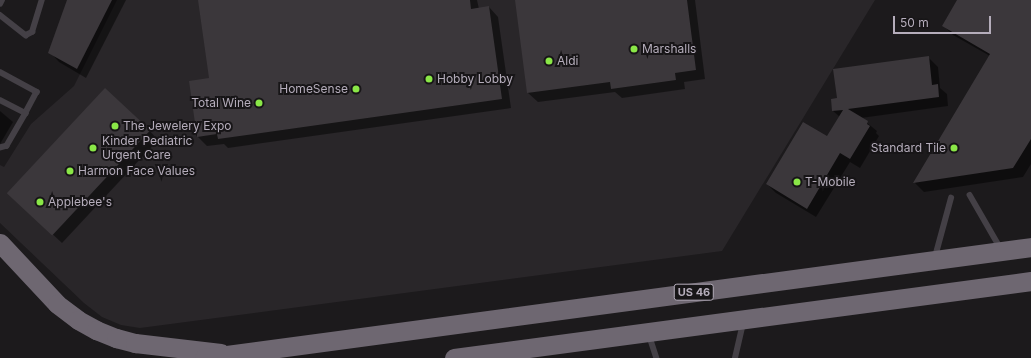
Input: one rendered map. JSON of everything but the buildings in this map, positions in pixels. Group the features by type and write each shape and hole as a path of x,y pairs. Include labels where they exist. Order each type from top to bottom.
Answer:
{"highway":[{"path":"0,243 57,304 78,320 96,330 116,338 135,343 229,354"},
{"name":"US 46","path":"204,358 1031,247"},
{"path":"454,358 1031,281"}],"lane":[{"path":"0,4 2,0"},
{"path":"0,15 26,35 32,32 42,0"},
{"path":"0,72 37,92 7,146 0,148"},
{"path":"0,100 26,113"},
{"path":"970,195 1002,251"},
{"path":"935,260 951,198"},
{"path":"735,358 744,320"},
{"path":"648,332 657,358"}],"shaded area":[{"path":"117,0 875,0 722,251 140,328 121,325 102,317 84,303 0,223 0,165 4,167 31,124 74,86"}],"place":[{"name":"Marshalls","path":"634,49"},
{"name":"Aldi","path":"549,61"},
{"name":"Hobby Lobby","path":"429,79"},
{"name":"HomeSense","path":"356,89"},
{"name":"Total Wine","path":"259,103"},
{"name":"The Jewelery Expo","path":"115,126"},
{"name":"Kinder Pediatric Urgent Care","path":"93,148"},
{"name":"Standard Tile","path":"954,148"},
{"name":"Harmon Face Values","path":"70,171"},
{"name":"T-Mobile","path":"797,182"},
{"name":"Applebee's","path":"40,202"}]}
